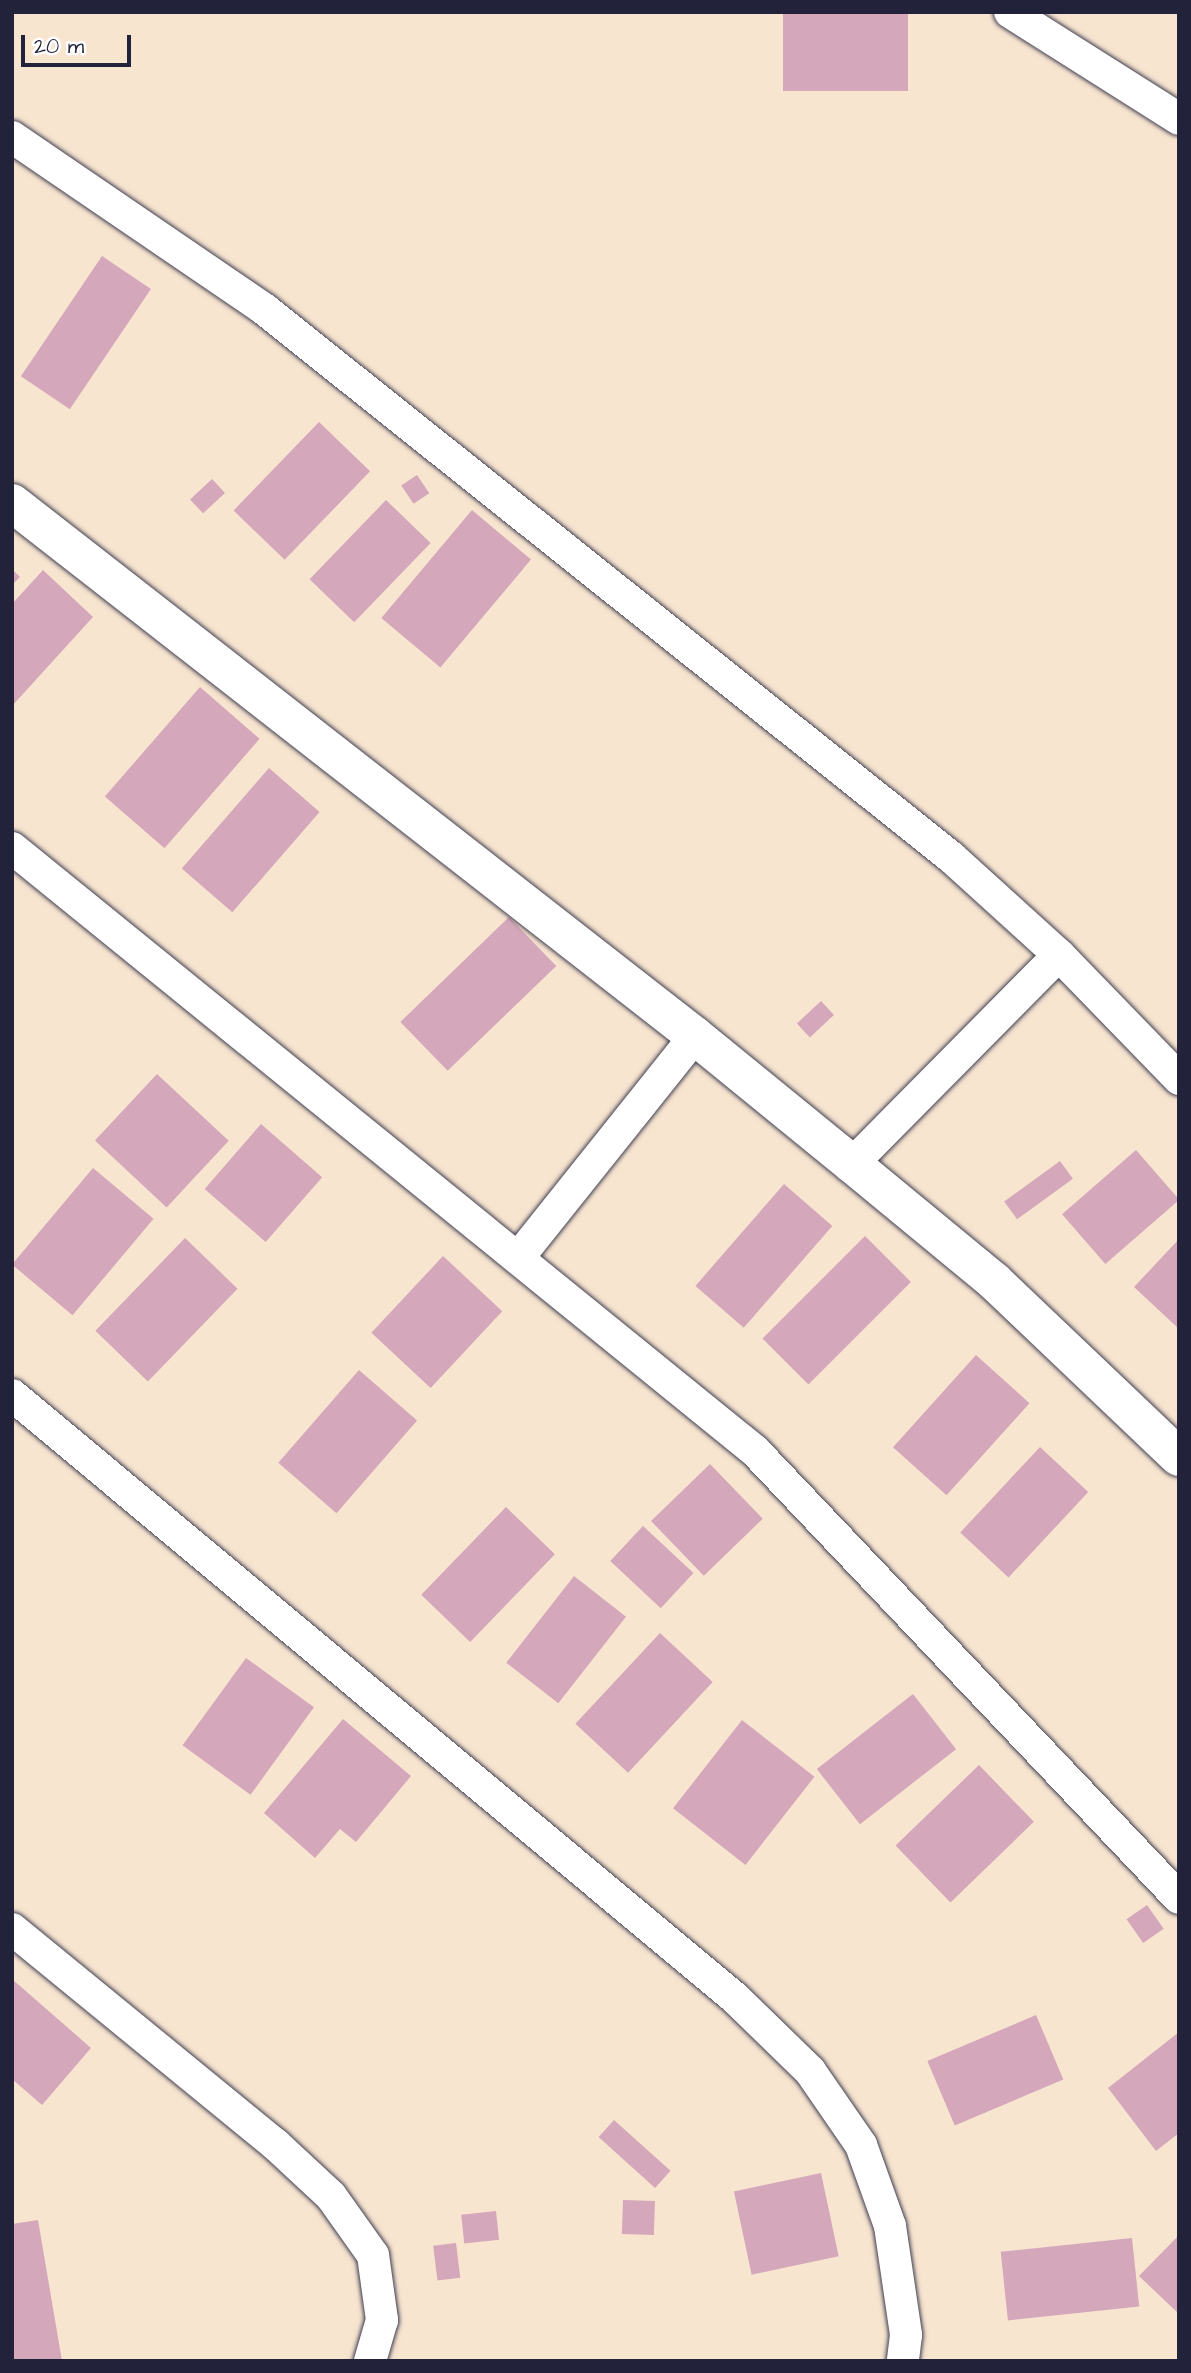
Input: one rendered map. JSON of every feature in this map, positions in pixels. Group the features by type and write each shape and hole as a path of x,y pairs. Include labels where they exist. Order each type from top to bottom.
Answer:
{"street":[{"path":"1010,12 1179,120"},
{"path":"12,137 264,309 951,857 1059,955 1179,1079"},
{"path":"12,503 695,1036 852,1164 994,1281 1179,1457"},
{"path":"12,848 755,1451 1179,1898"},
{"path":"852,1164 1059,955"},
{"path":"518,1258 695,1036"},
{"path":"12,1395 735,1998 810,2071 861,2145 890,2227 906,2335 903,2361"},
{"path":"12,1929 275,2144 331,2196 373,2255 382,2320 370,2361"}],"building":[{"path":"783,12 908,12 908,91 783,91"},
{"path":"102,256 151,289 70,409 21,376"},
{"path":"319,422 370,471 285,560 234,510"},
{"path":"417,475 429,493 414,504 401,486"},
{"path":"212,479 225,493 203,513 190,499"},
{"path":"386,500 431,543 354,622 310,579"},
{"path":"472,510 531,559 440,668 381,618"},
{"path":"12,569 20,577 12,585"},
{"path":"43,570 93,617 12,706 12,604"},
{"path":"200,687 260,739 164,848 105,796"},
{"path":"269,768 320,812 232,912 182,868"},
{"path":"509,917 556,966 448,1071 400,1022"},
{"path":"821,1001 834,1015 810,1037 797,1024"},
{"path":"157,1074 229,1141 167,1207 95,1141"},
{"path":"261,1124 322,1177 266,1242 205,1189"},
{"path":"1136,1150 1179,1200 1105,1264 1062,1214"},
{"path":"1060,1161 1073,1179 1017,1219 1004,1202"},
{"path":"93,1168 154,1219 73,1315 12,1265"},
{"path":"784,1184 832,1226 744,1328 695,1286"},
{"path":"865,1236 911,1282 808,1384 762,1339"},
{"path":"185,1238 238,1289 148,1382 95,1331"},
{"path":"1179,1239 1179,1329 1134,1287"},
{"path":"443,1256 502,1311 431,1388 371,1333"},
{"path":"976,1355 1030,1403 947,1495 893,1447"},
{"path":"359,1370 417,1421 336,1513 278,1463"},
{"path":"1040,1447 1088,1492 1008,1578 960,1533"},
{"path":"710,1464 763,1519 704,1576 651,1521"},
{"path":"506,1507 555,1554 470,1642 421,1595"},
{"path":"643,1526 693,1573 661,1608 610,1561"},
{"path":"574,1576 626,1617 558,1703 506,1663"},
{"path":"660,1633 713,1682 628,1773 575,1724"},
{"path":"246,1658 314,1707 250,1795 183,1745"},
{"path":"913,1694 956,1749 860,1824 817,1769"},
{"path":"343,1719 411,1776 356,1842 340,1829 315,1858 264,1813"},
{"path":"742,1720 814,1777 746,1865 673,1808"},
{"path":"979,1765 1034,1822 950,1902 896,1846"},
{"path":"1147,1905 1164,1929 1143,1943 1127,1919"},
{"path":"12,1979 91,2048 42,2105 12,2079"},
{"path":"1036,2015 1063,2079 955,2126 927,2061"},
{"path":"1179,2032 1179,2133 1156,2151 1108,2088"},
{"path":"614,2120 670,2171 655,2188 599,2137"},
{"path":"821,2173 839,2256 752,2275 734,2192"},
{"path":"623,2200 655,2201 654,2235 622,2234"},
{"path":"496,2211 499,2240 464,2243 461,2215"},
{"path":"38,2220 62,2361 12,2361 12,2224"},
{"path":"1179,2235 1179,2314 1139,2276"},
{"path":"1132,2238 1139,2307 1008,2320 1001,2252"},
{"path":"456,2243 460,2278 437,2281 433,2246"}]}
